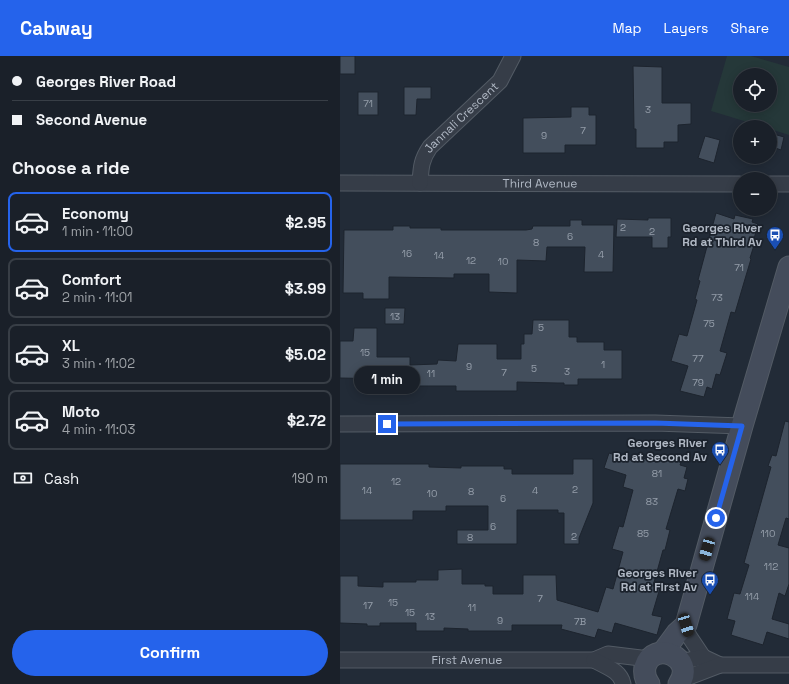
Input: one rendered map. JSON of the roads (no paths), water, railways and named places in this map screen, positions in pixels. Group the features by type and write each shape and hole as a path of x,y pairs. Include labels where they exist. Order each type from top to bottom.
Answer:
{"street":[{"name":"Jannali Crescent","path":"420,184 421,164 430,147 500,81 514,56"},
{"name":"Third Avenue","path":"340,183 733,184"},
{"path":"777,184 789,184"},
{"path":"703,657 688,631 742,426 789,267"},
{"path":"340,424 655,423 742,426"},
{"path":"666,673 670,645 677,633 688,631"},
{"name":"First Avenue","path":"340,660 594,660 608,654 666,673 720,665 789,665"},
{"name":"First Avenue","path":"666,673 703,657 720,665"},
{"name":"First Avenue","path":"594,660 618,672 623,684"}],"place":[{"name":"Georges River Rd at Third Av","path":"775,250"},
{"name":"Georges River Rd at Second Av","path":"720,465"},
{"name":"Georges River Rd at First Av","path":"710,595"}]}
